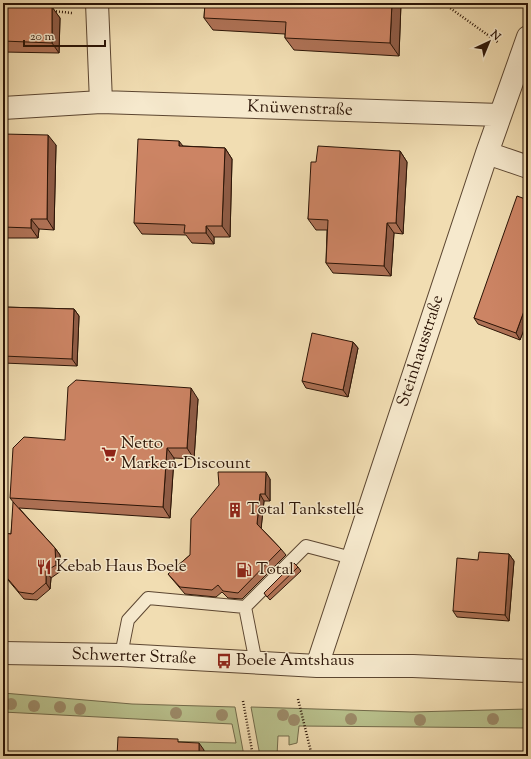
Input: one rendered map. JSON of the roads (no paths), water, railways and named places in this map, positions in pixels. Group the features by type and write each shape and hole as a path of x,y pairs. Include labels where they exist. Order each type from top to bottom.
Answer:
{"street":[{"path":"97,9 101,102"},
{"name":"Steinhausstraße","path":"317,666 486,153 528,37"},
{"name":"Knüwenstraße","path":"3,108 101,102 500,115"},
{"path":"486,153 528,167"},
{"name":"Schwerter Straße","path":"3,653 121,655 317,666 413,666 528,671"}],"lane":[{"path":"245,607 306,546 352,558"},
{"path":"121,655 128,620 148,598 245,607"},
{"path":"245,607 256,663"}],"place":[{"name":"Netto Marken-Discount","path":"109,454"},
{"name":"Total Tankstelle","path":"235,510"},
{"name":"Kebab Haus Boele","path":"44,567"},
{"name":"Total","path":"244,570"},
{"name":"Boele Amtshaus","path":"224,661"}]}
